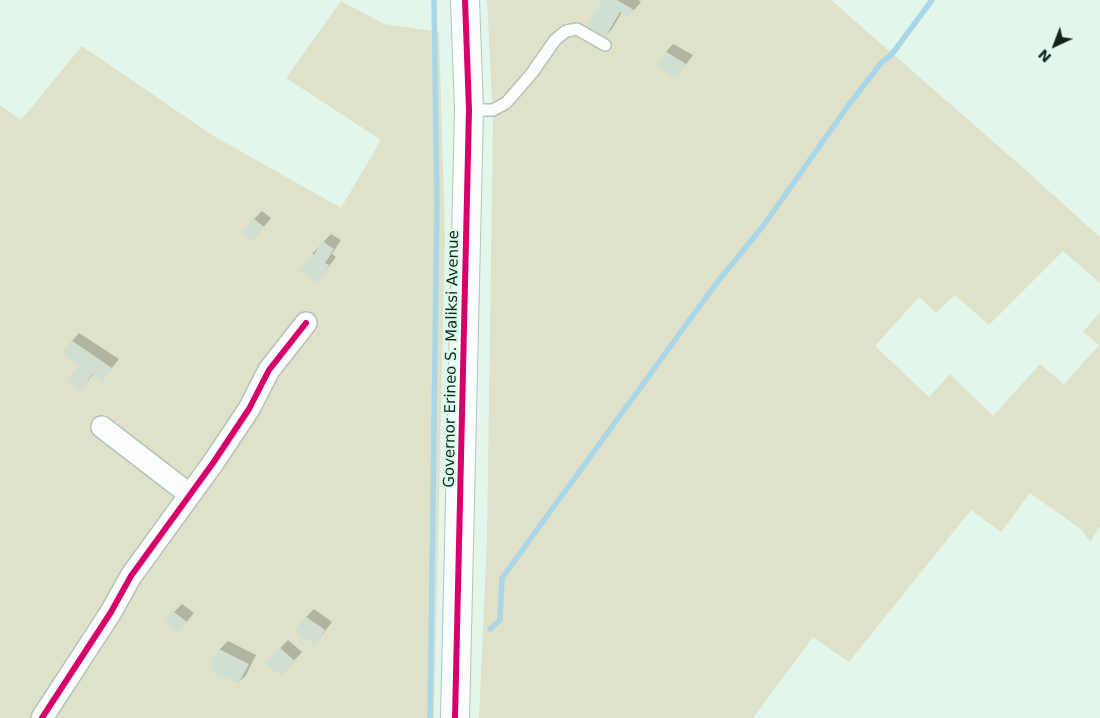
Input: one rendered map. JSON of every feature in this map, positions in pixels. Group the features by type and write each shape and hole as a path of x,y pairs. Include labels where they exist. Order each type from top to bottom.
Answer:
{"main road":[{"name":"Governor Erineo S. Maliksi Avenue","path":"454,718 469,110 465,0"}],"street":[{"path":"42,718 111,612 131,576 230,437 269,370 306,323"},
{"path":"102,427 189,494"}],"lane":[{"path":"469,110 493,110 506,103 532,74 555,40 566,31 577,29 605,45"}],"green space":[{"path":"487,0 831,0 1020,165 1100,237 1100,283 1063,251 989,325 955,295 936,313 919,297 875,346 929,397 950,374 993,416 1040,364 1064,384 1099,345 1083,332 1100,312 1100,526 1090,542 1082,530 1030,493 1001,532 971,510 849,662 813,637 753,718 479,718 487,539 493,120"},
{"path":"341,1 384,24 439,32 445,237 434,718 0,718 0,105 21,120 82,46 212,135 341,208 381,140 286,78"}],"building":[{"path":"602,0 617,0 634,10 629,18 620,12 604,39 585,28"},
{"path":"665,51 686,64 677,79 656,67"},
{"path":"253,218 264,227 253,241 242,233"},
{"path":"322,241 334,249 325,263 329,265 318,283 299,271 311,253 314,255"},
{"path":"71,340 112,368 103,381 92,374 80,391 66,382 79,365 62,354"},
{"path":"173,611 187,622 179,633 164,622"},
{"path":"305,616 325,630 315,645 295,631"},
{"path":"279,647 295,661 281,676 265,662"},
{"path":"219,649 249,664 238,684 209,669"}],"waterway":[{"path":"430,718 437,202 434,0"},
{"path":"490,629 500,620 502,578 715,285 763,226 848,106 881,63 892,54 932,0"}],"cycle path":[{"path":"455,718 469,110 465,0"},
{"path":"42,718 111,612 131,576 213,463 249,409 269,370 306,323"}]}
